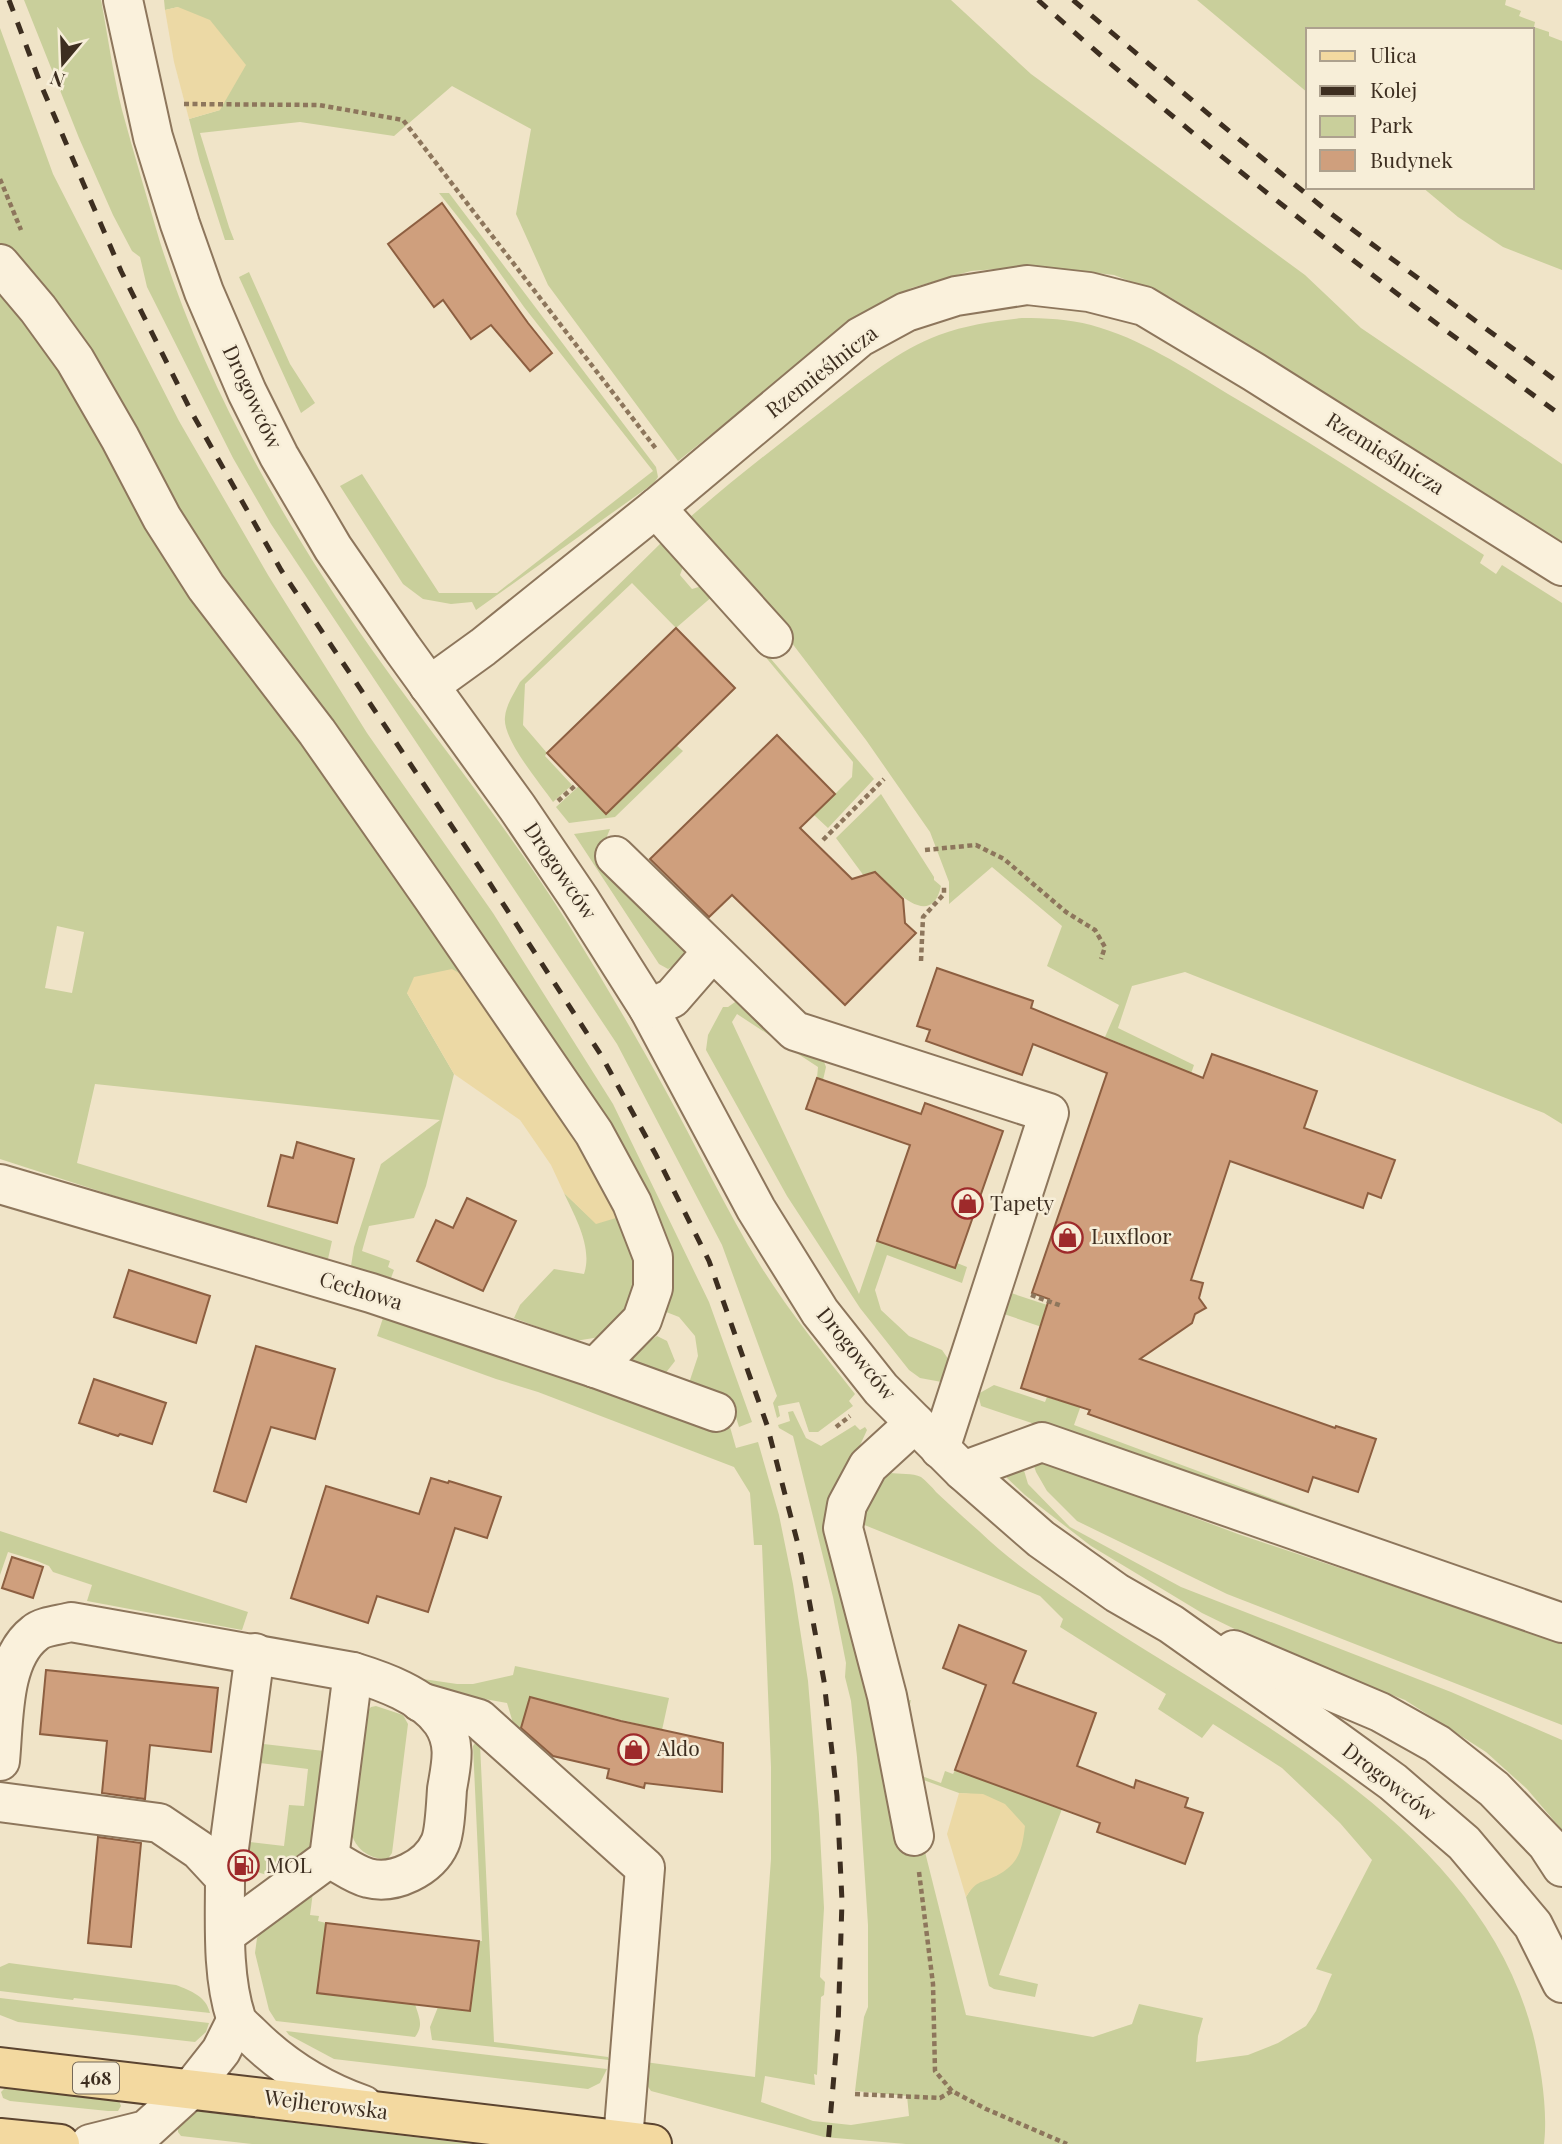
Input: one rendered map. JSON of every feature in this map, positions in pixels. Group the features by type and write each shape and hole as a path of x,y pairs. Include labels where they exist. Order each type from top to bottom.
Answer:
{"main road":[{"name":"Wejherowska","path":"0,2067 638,2142"},
{"path":"0,2137 60,2144"}],"street":[{"name":"Drogowców","path":"123,0 153,136 180,224 204,292 247,392 279,456 333,548 517,807 649,1009 756,1209 820,1312 881,1389 939,1448 1041,1539 1117,1593 1171,1624 1393,1782 1464,1843 1533,1925 1562,1983"},
{"path":"0,264 38,309 75,360 162,518 206,587 317,732 594,1133 625,1192 653,1257 653,1288 642,1320 595,1368"},
{"name":"Rzemieślnicza","path":"429,686 656,508 860,337 906,312 956,296 1027,285 1089,292 1144,306 1562,566"},
{"path":"656,508 772,638"},
{"path":"615,856 795,1031 1049,1113 939,1448"},
{"path":"649,1009 672,998 712,952"},
{"name":"Cechowa","path":"0,1184 371,1293 595,1368 716,1412"},
{"path":"914,1836 887,1696 843,1528 847,1505 868,1466 939,1448 1042,1442 1562,1623"},
{"path":"0,1760 8,1683 15,1657 36,1632 71,1622 353,1672 386,1683 420,1702 479,1720 645,1868 638,2142"},
{"name":"Drogowców","path":"1171,1624 1380,1712 1437,1744 1494,1789 1547,1844 1562,1867"},
{"path":"90,2144 145,2130 191,2089 221,2051 236,2021 226,1952 225,1878 255,1653"},
{"path":"226,1952 329,1858 353,1672"},
{"path":"329,1858 367,1878 390,1879 412,1872 429,1858 441,1842 453,1747 441,1721 420,1702"},
{"path":"0,1802 159,1824 199,1850 225,1878"},
{"path":"236,2021 267,2051 312,2082 335,2095 381,2111"}],"path":[{"path":"176,104 319,105 403,120 657,450"},
{"path":"824,840 884,779"},
{"path":"550,809 577,784"},
{"path":"925,850 976,845 1004,859 1066,912 1095,930 1105,947 1101,958"},
{"path":"921,961 923,917 944,894 944,885"},
{"path":"836,1427 850,1416"},
{"path":"914,1836 933,1984 935,2071 953,2091 986,2109 1068,2144"},
{"path":"855,2094 940,2098 953,2091"}],"green space":[{"path":"24,0 101,0 122,110 160,242 178,295 224,401 278,503 338,600 520,851 567,922 644,1051 760,1265 794,1315 855,1394 849,1401 853,1406 818,1432 809,1432 799,1402 778,1406 780,1416 777,1418 773,1403 777,1396 722,1245 617,1044 271,524 233,458 147,287 140,257 132,251 113,215"},
{"path":"164,0 951,0 1031,74 1305,275 1361,328 1562,464 1562,547 1170,297 1114,275 1034,266 971,271 911,288 853,321 678,461 548,285 516,214 531,129 452,86 394,136 300,122 200,133 234,240 225,240 189,119 220,110 178,7 165,10"},
{"path":"1197,0 1506,0 1505,5 1521,11 1519,16 1535,22 1534,27 1549,32 1549,36 1562,41 1562,270 1503,247 1458,217 1424,189 1534,189 1534,28 1306,28 1306,91"},
{"path":"0,28 53,174 179,421 268,575 367,733 493,913 613,1104 709,1302 752,1422 739,1427 731,1401 688,1386 698,1356 695,1336 679,1317 661,1310 663,1275 329,736 6,255 0,243"},
{"path":"439,193 449,193 656,467 658,477 654,483 476,610 472,602 451,604 423,599 403,584 340,486 362,474 439,593 497,593 653,471 524,307"},
{"path":"249,272 290,364 315,403 301,413 239,277"},
{"path":"0,281 484,987 407,993 454,1074 426,1186 414,1218 369,1226 362,1251 390,1261 388,1267 394,1270 391,1278 351,1266 354,1247 381,1164 440,1120 95,1084 77,1163 332,1241 328,1259 164,1212 0,1159","holes":["57,926 84,932 72,993 45,988"]},
{"path":"1022,318 1057,319 1091,325 1162,355 1325,453 1484,555 1480,563 1496,574 1502,565 1562,603 1562,1124 1544,1113 1185,972 1132,986 1118,1028 1194,1065 1118,1283 1104,1341 1074,1425 1300,1509 1297,1512 981,1406 978,1394 994,1385 1045,1402 1047,1397 1059,1401 1077,1339 1001,1313 1008,1292 1084,1317 1167,1063 1105,1037 1119,1005 1047,966 1062,926 992,867 949,904 949,882 930,832 866,740 788,638 689,518 795,432 896,357 924,341 949,332"},
{"path":"663,541 682,560 680,575 692,589 702,586 710,588 874,779 828,828 814,815 852,777 853,762 714,595 676,628 632,583 525,684 523,725 547,753 545,756 572,785 553,802 515,749 509,737 505,717 520,682"},
{"path":"676,745 683,751 615,817 569,823 556,807 579,786 606,814"},
{"path":"881,794 934,880 941,886 936,899 929,905 920,906 910,902 876,872 864,876 836,838"},
{"path":"610,829 601,851 688,948 680,960 668,969 659,964 574,834"},
{"path":"738,1000 823,1059 826,1067 823,1080 817,1078 818,1067 737,1014 732,1022 859,1294 877,1241 955,1268 957,1263 967,1267 962,1283 887,1255 875,1290 881,1310 909,1336 942,1350 951,1363 947,1383 920,1378 909,1370 860,1308 787,1196 706,1050 708,1035 723,1007 728,1007"},
{"path":"598,1155 628,1218 641,1296 600,1337 575,1341 514,1318 520,1305 554,1269 584,1274 585,1243 564,1193 596,1223"},
{"path":"383,1318 516,1358 718,1428 730,1427 736,1448 758,1442 779,1515 808,1681 824,1908 820,1977 825,1982 824,1995 821,1997 815,2085 765,2076 761,2102 813,2121 851,2125 909,2116 907,2096 855,2091 864,2017 868,2007 868,1925 857,1757 851,1701 845,1677 846,1663 833,1597 793,1436 778,1425 790,1421 788,1412 793,1411 806,1438 821,1446 855,1425 860,1430 865,1427 867,1430 836,1498 966,2015 1093,2037 1132,2024 1139,2004 1203,2018 1198,2036 1196,2062 1248,2055 1278,2043 1306,2026 1316,2011 1332,1974 1316,1969 1372,1860 1340,1823 1282,1768 1213,1724 1202,1738 1158,1709 1166,1694 1060,1627 1063,1619 1040,1596 862,1524 856,1541 864,1497 890,1473 921,1477 1013,1561 1075,1605 1279,1734 1346,1782 1408,1835 1462,1894 1505,1960 1536,2047 1544,2104 1544,2144 906,2144 824,2137 651,2091 644,2081 645,2062 755,2077 771,1859 771,1767 762,1545 754,1545 750,1493 734,1467 538,1392 377,1336"},
{"path":"657,1336 667,1341 675,1361 661,1379 623,1361"},
{"path":"1021,1460 1028,1484 1070,1527 1181,1587 1451,1692 1562,1740 1562,1830 1527,1789 1486,1752 1405,1700 1284,1653 1202,1613 1091,1546 1007,1478 1008,1471"},
{"path":"1036,1460 1238,1534 1444,1603 1464,1602 1562,1639 1562,1725 1227,1594 1077,1521 1047,1491 1036,1472 1033,1463"},
{"path":"0,1531 248,1612 242,1630 87,1601 92,1585 53,1572 49,1566 37,1561 8,1552 0,1575"},
{"path":"515,1666 669,1698 662,1730 530,1697 518,1740 507,1703 479,1698 474,1703 389,1674 473,1684 513,1675"},
{"path":"911,1700 907,1717 919,1775 941,1783 945,1771 953,1774 955,1770 1062,1809 999,1975 1038,1984 1035,1997 989,1986 966,1897 974,1884 997,1875 983,1795 959,1793 918,1778 902,1702"},
{"path":"376,1706 403,1715 408,1724 392,1853 387,1860 363,1852 350,1831 365,1713"},
{"path":"255,1743 324,1751 328,1781 319,1780 317,1795 327,1796 318,1844 287,1869 269,1875 260,1873 249,1865 242,1841 284,1846 289,1805 304,1806 308,1769 253,1762"},
{"path":"475,1743 480,1744 494,2042 608,2057 609,2060 432,2040 430,2027 438,2007 470,2011 479,1941 482,1941 473,1746"},
{"path":"313,1892 310,1915 319,1916 318,1921 326,1923 318,1993 415,2004 420,2025 415,2037 276,2021 269,2010 255,1953 257,1938 272,1917"},
{"path":"9,1963 176,1985 201,1998 210,2013 0,1991 0,1967"},
{"path":"0,1998 209,2023 206,2032 195,2042 18,2022 0,2015"},
{"path":"286,2031 607,2069 600,2083 588,2089 334,2059"},
{"path":"5,2088 119,2101 121,2106 118,2111 108,2111 10,2101 3,2098 1,2092"},
{"path":"195,2111 472,2144 252,2144 181,2136 178,2123"}],"sand":[{"path":"178,7 210,20 246,65 220,110 189,119 174,62 165,10"},
{"path":"452,969 484,987 598,1155 616,1218 596,1224 564,1193 551,1165 520,1120 454,1074 407,993 414,977"},
{"path":"959,1793 983,1794 1005,1804 1025,1826 1021,1849 1010,1866 976,1885 966,1897 947,1834"}],"building":[{"path":"442,203 552,353 530,371 491,325 471,339 443,300 434,307 388,244"},
{"path":"676,628 735,688 606,814 547,753"},
{"path":"777,735 835,794 800,828 852,879 875,872 903,899 905,923 916,933 845,1005 732,895 709,917 650,859"},
{"path":"937,968 1033,1001 1031,1008 1203,1078 1212,1054 1317,1091 1304,1128 1395,1160 1381,1198 1368,1193 1363,1208 1230,1161 1191,1280 1203,1283 1199,1298 1206,1308 1195,1314 1192,1323 1140,1359 1335,1428 1336,1426 1376,1439 1358,1492 1313,1477 1308,1492 1088,1414 1090,1410 1021,1388 1049,1299 1032,1293 1107,1073 1033,1044 1022,1075 926,1041 930,1030 917,1026"},
{"path":"817,1078 921,1114 925,1103 1003,1131 955,1268 877,1241 910,1145 806,1109"},
{"path":"297,1142 354,1159 337,1223 268,1206 281,1155 293,1158"},
{"path":"467,1198 516,1221 483,1291 417,1261 436,1220 453,1228"},
{"path":"129,1270 210,1296 196,1343 114,1317"},
{"path":"256,1346 335,1369 315,1439 271,1427 246,1502 214,1491"},
{"path":"94,1379 166,1403 152,1444 79,1423"},
{"path":"431,1478 501,1497 487,1538 455,1528 428,1612 377,1596 368,1623 291,1598 326,1486 419,1514"},
{"path":"12,1557 43,1567 33,1598 2,1588"},
{"path":"959,1625 1026,1651 1013,1683 1096,1713 1077,1766 1134,1788 1136,1780 1188,1798 1185,1807 1203,1813 1185,1864 1097,1832 1100,1823 955,1770 986,1685 943,1668"},
{"path":"46,1670 218,1688 211,1752 150,1745 145,1799 102,1793 107,1741 40,1734"},
{"path":"530,1697 621,1721 723,1743 722,1792 645,1783 644,1788 607,1778 609,1769 553,1756 521,1728"},
{"path":"98,1837 141,1843 131,1947 88,1943"},
{"path":"326,1923 479,1941 470,2011 317,1993"}],"railway":[{"path":"9,0 41,85 121,271 192,413 281,570 601,1055 656,1155 709,1261 767,1425 801,1556 824,1681 837,1796 842,1901 838,2029 828,2144"},
{"path":"1038,0 1229,163 1428,317 1562,416"},
{"path":"1073,0 1326,210 1562,385"}],"place":[{"name":"Tapety","path":"967,1204"},
{"name":"Luxfloor","path":"1068,1237"},
{"name":"Aldo","path":"634,1749"},
{"name":"MOL","path":"243,1866"}]}
